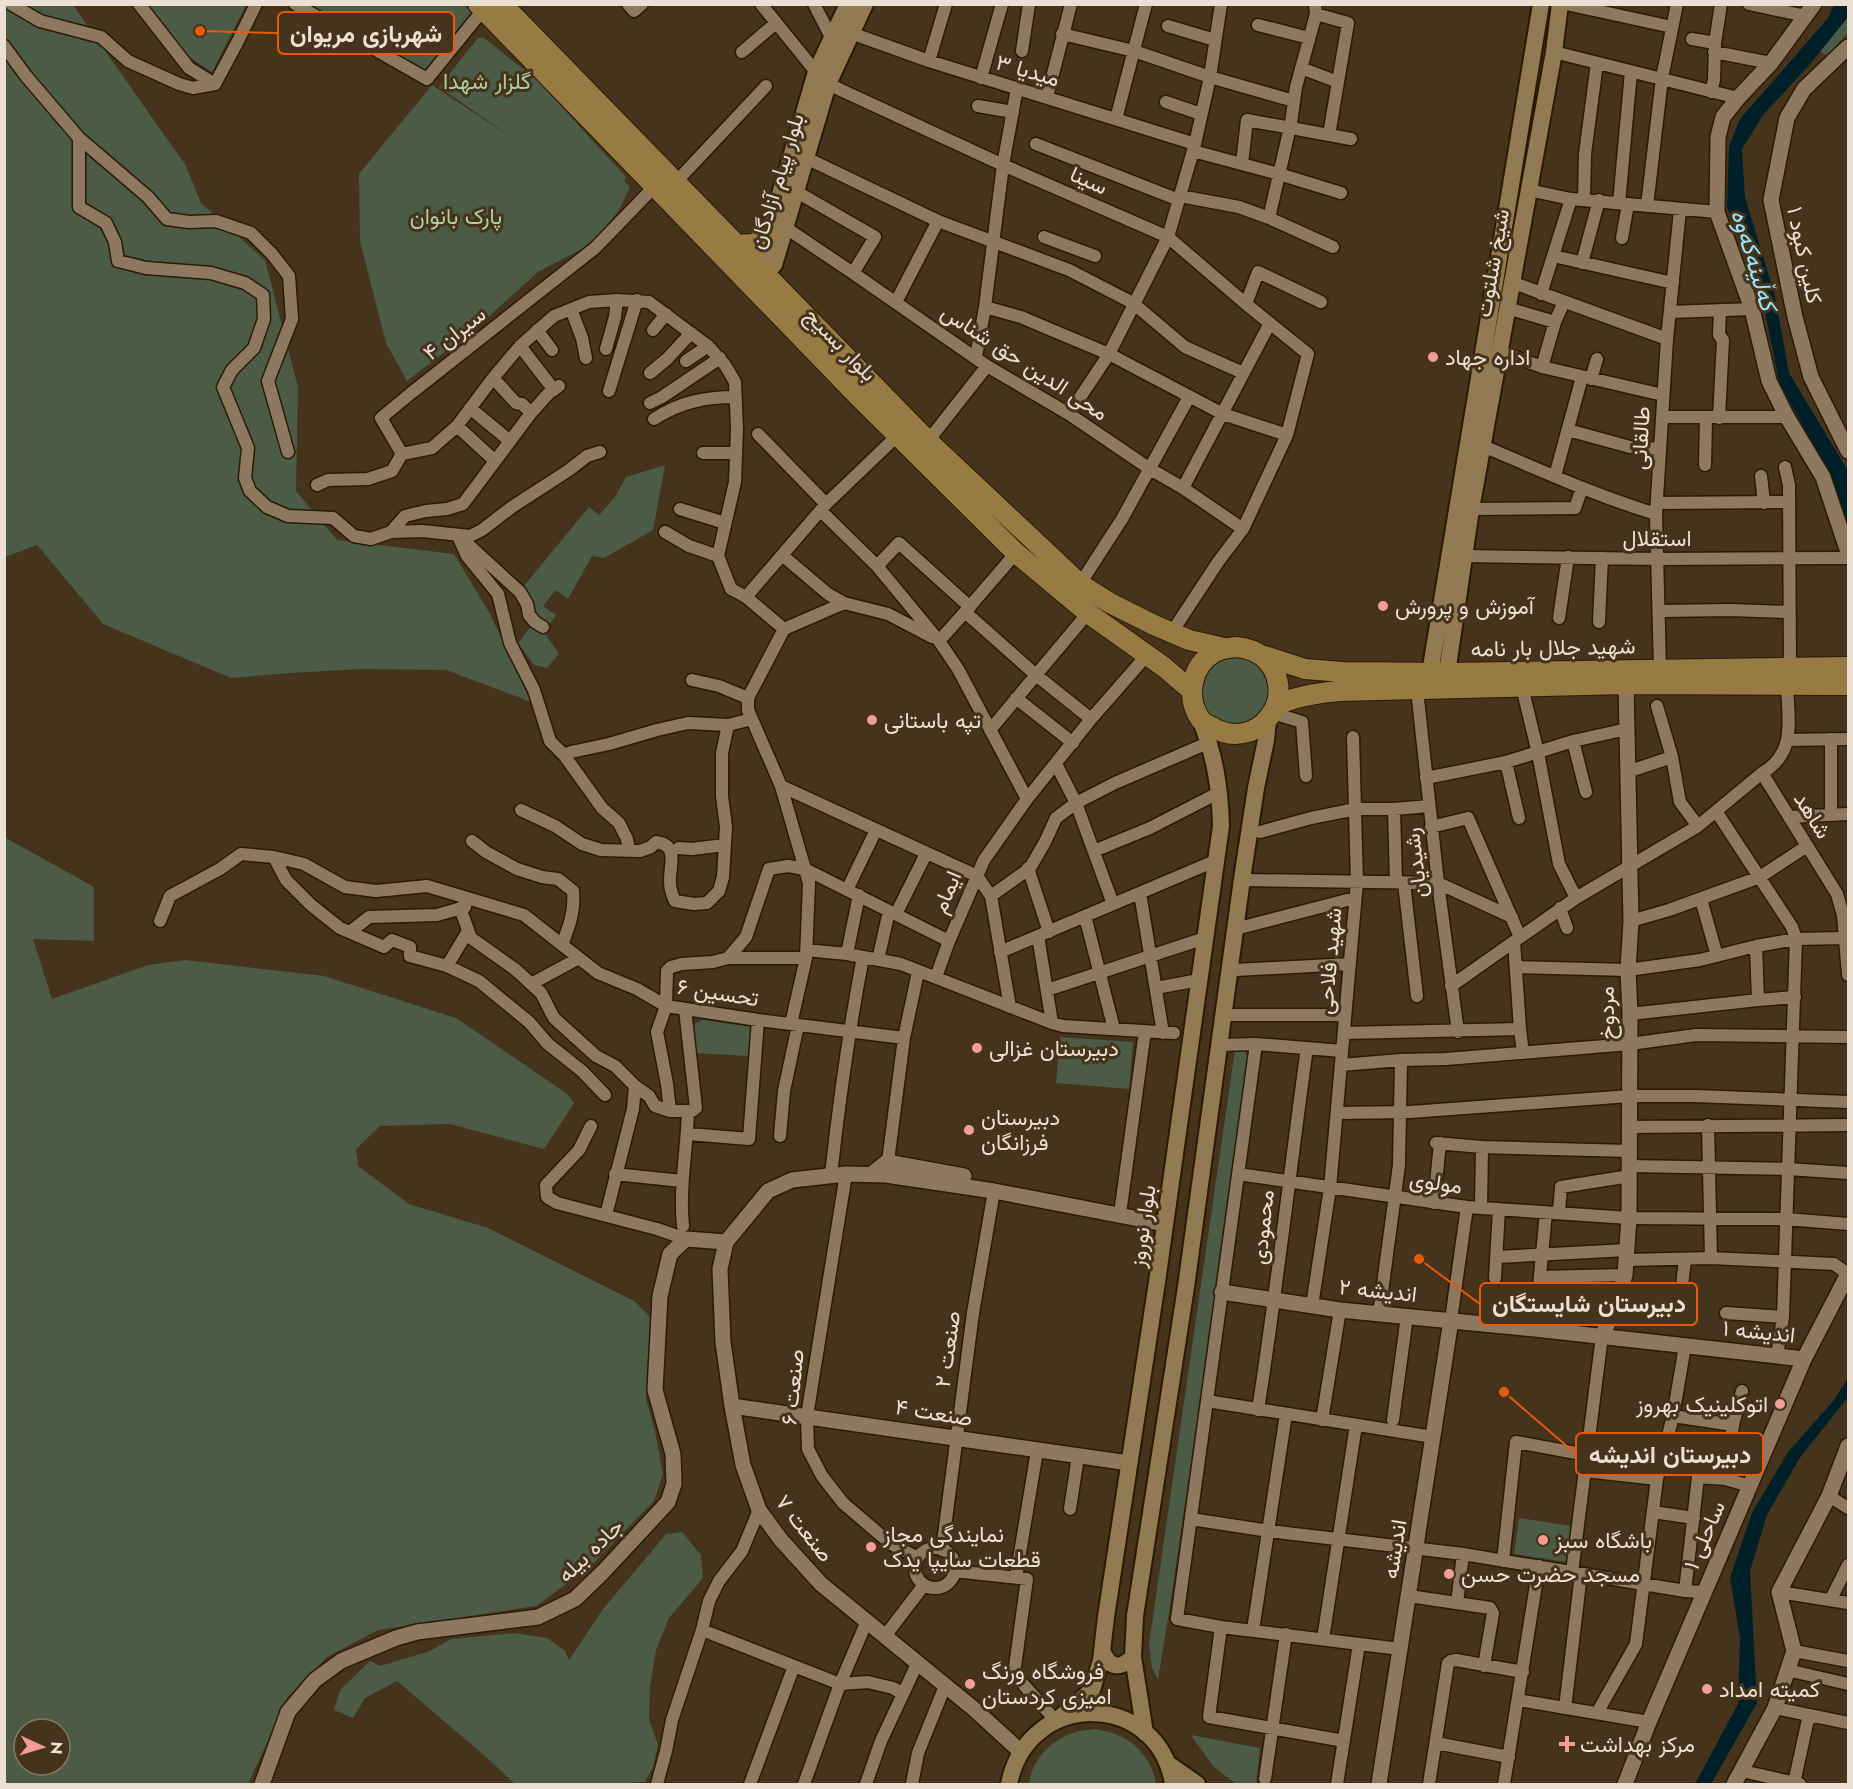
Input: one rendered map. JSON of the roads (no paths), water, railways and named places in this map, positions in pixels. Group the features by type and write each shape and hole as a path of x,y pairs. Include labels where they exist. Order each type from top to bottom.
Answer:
{"main road":[{"name":"بلوار پیام آزادگان","path":"756,277 774,265 806,158 832,39 848,4"},
{"name":"بلوار پیام آزادگان","path":"756,277 767,237 822,78 851,33 865,4"},
{"name":"شیخ شلتوت","path":"1439,673 1541,4"},
{"name":"شیخ شلتوت","path":"1439,673 1464,556 1511,282 1554,52 1560,4"},
{"name":"بلوار بسیج","path":"488,6 675,182 737,245 756,277 897,436 1016,553 1094,617 1180,679 1192,691"},
{"name":"بلوار بسیج","path":"488,6 654,187 756,277 1080,584 1110,603 1189,640 1224,648"},
{"path":"737,245 753,244 767,237"},
{"path":"1094,617 1110,603"},
{"path":"1145,1733 1133,1657 1135,1616 1186,1287 1256,788 1272,712 1279,694 1278,683 1269,663 1250,649 1224,648 1204,660 1197,669 1193,680 1193,702 1201,721 1215,730 1229,734 1243,734 1257,729 1272,712"},
{"name":"شهید جلال بار نامه","path":"1261,655 1311,669 1343,672 1439,673 1660,669 1788,676 1848,686"},
{"name":"شهید جلال بار نامه","path":"1272,712 1290,699 1339,691 1626,684 1788,676 1848,667"},
{"path":"1311,669 1306,673 1304,685 1312,694"},
{"name":"بلوار نوروز","path":"1021,1752 1036,1734 1056,1721 1092,1690 1102,1651 1221,826 1217,770 1201,721"},
{"path":"1102,1651 1106,1660 1116,1665 1122,1665 1133,1657"},
{"path":"1056,1721 1071,1715 1087,1713 1125,1720 1145,1733 1158,1747 1167,1763 1173,1785"},
{"path":"1009,1785 1021,1752"},
{"path":"1167,1763 1197,1785"}],"street":[{"path":"11,4 40,21 101,38 128,61 179,84 193,88 215,84"},
{"path":"139,4 189,68 215,84"},
{"path":"215,84 256,4"},
{"path":"295,4 427,79 488,6"},
{"path":"761,4 822,78"},
{"path":"814,4 832,39"},
{"path":"929,62 946,4"},
{"path":"981,78 1002,4"},
{"path":"1022,51 1029,4"},
{"path":"1047,97 1071,4"},
{"path":"1116,119 1146,4"},
{"path":"1069,414 1109,354 1168,237 1202,114 1221,4"},
{"path":"1566,4 1671,27"},
{"path":"1647,206 1662,78 1677,4"},
{"path":"1711,92 1721,4"},
{"path":"1749,4 1810,10"},
{"path":"1269,218 1315,9 1348,23 1329,135"},
{"path":"1810,10 1771,63 1723,117 1718,137 1717,212 1752,309 1769,381 1787,417 1823,477 1848,552"},
{"path":"742,52 776,23"},
{"path":"1258,25 1309,38"},
{"path":"1168,26 1215,40"},
{"name":"میدیا ۳","path":"851,33 929,62 1047,97 1242,163 1341,193"},
{"path":"1062,34 1134,51 1210,77 1294,100"},
{"path":"1692,39 1715,48 1771,63"},
{"path":"4,46 26,76 79,138 148,197 167,219 189,222 216,221 251,233 272,254 289,276 292,319 268,381 288,452"},
{"name":"کلین کبود ۱","path":"1848,47 1804,88 1787,118 1771,200 1794,317 1811,377 1848,452"},
{"path":"1554,52 1738,98"},
{"path":"1584,200 1585,154 1597,63"},
{"path":"1301,68 1338,82"},
{"path":"1622,238 1632,72"},
{"name":"سینا","path":"822,78 1003,165 1168,237 1308,354 1287,435"},
{"path":"675,182 766,86"},
{"path":"976,357 985,307 1003,165 1017,88"},
{"path":"1166,102 1202,114"},
{"path":"978,106 1013,112"},
{"path":"1242,163 1247,120 1351,139"},
{"path":"79,138 79,207 106,223 115,242 118,261 146,268 211,273 245,283 263,295 264,319 254,348 232,370 223,387 248,448 245,478 250,491 267,507 288,516 333,518 354,536 370,539 391,532 422,531 470,536 482,530 587,456 600,452"},
{"path":"1036,144 1180,198 1239,207 1334,247"},
{"path":"806,158 938,221 1063,268 1133,303 1185,347 1243,373"},
{"name":"سیران ۴","path":"402,454 381,418 595,248 654,187"},
{"path":"1528,190 1571,199 1717,212"},
{"path":"797,192 875,237 853,273"},
{"path":"1541,294 1571,199"},
{"path":"1582,263 1599,200"},
{"name":"طالقانی","path":"1660,669 1657,508 1659,449 1680,210"},
{"path":"896,302 938,221"},
{"name":"محی الدین حق شناس","path":"786,228 987,366 1069,414 1244,529"},
{"path":"1044,237 1095,256"},
{"path":"1063,268 1071,247"},
{"path":"1553,256 1673,283"},
{"path":"1246,304 1258,272 1322,302"},
{"path":"1511,282 1667,339"},
{"path":"317,485 328,480 368,479 392,471 402,454 432,448 457,426 520,346 554,316 589,302 617,300 649,302 708,346 720,358 735,382 735,482 718,556 731,589 746,597 783,629"},
{"path":"606,349 617,300"},
{"path":"609,391 638,300"},
{"path":"1542,367 1555,322 1564,302"},
{"path":"985,307 1021,317 1109,354 1223,414 1287,435 1244,529 1218,562 1172,632"},
{"path":"1507,308 1555,322"},
{"path":"571,309 582,338 586,358"},
{"path":"1670,312 1752,309"},
{"path":"1719,418 1723,340 1719,335 1720,310"},
{"path":"653,330 666,314"},
{"path":"1183,488 1270,323"},
{"path":"537,330 552,350"},
{"path":"650,373 691,333"},
{"path":"391,532 405,516 463,504 494,459 531,412 557,388 520,346"},
{"path":"686,362 708,346"},
{"path":"1499,351 1542,367 1663,395"},
{"path":"650,403 663,397 720,358"},
{"path":"1555,476 1568,430 1587,378 1597,359"},
{"path":"928,441 987,366"},
{"path":"493,378 516,403 522,404 531,412"},
{"path":"654,419 669,410 700,398 736,397"},
{"path":"1080,584 1122,519 1190,397"},
{"path":"470,408 510,441"},
{"path":"1662,417 1787,417"},
{"path":"1705,465 1706,418"},
{"path":"457,426 494,459"},
{"path":"1568,430 1630,447 1659,449"},
{"path":"758,434 877,566 939,641 958,669 1027,799"},
{"path":"746,597 824,507 897,436"},
{"path":"1483,446 1629,506 1657,508 1789,502"},
{"path":"703,453 736,453"},
{"path":"1452,986 1560,908 1698,826 1779,761 1789,729 1789,485 1785,467"},
{"path":"1761,476 1764,503"},
{"path":"1471,509 1575,508 1582,488"},
{"path":"680,509 725,523"},
{"path":"665,532 689,546 718,556"},
{"path":"458,536 479,552 520,592 530,615 543,627"},
{"path":"458,536 467,556 498,594 510,643 534,690 550,741 564,755 602,808 619,823 627,839 629,850"},
{"path":"877,566 899,543 1036,675 1090,719"},
{"path":"939,641 1016,553"},
{"path":"782,555 828,594 844,603 888,614 939,641"},
{"name":"استقلال","path":"1464,556 1658,560 1848,558"},
{"path":"1559,618 1568,557"},
{"path":"1599,622 1602,558"},
{"path":"780,1136 784,1091 806,954 809,883 781,786 748,710 748,698 783,629 844,603"},
{"path":"1659,611 1789,612"},
{"path":"990,730 1036,675 1094,617"},
{"name":"ایمام","path":"936,977 984,860 1027,799 1090,719 1147,655"},
{"path":"692,680 719,686 748,698"},
{"name":"مردوخ","path":"1602,1336 1615,1308 1627,1262 1629,1218 1630,1014 1628,970 1631,921 1626,684"},
{"path":"1522,687 1538,753 1559,864 1576,898"},
{"name":"رشیدیان","path":"1417,690 1431,826 1458,1032"},
{"path":"1016,698 1073,743"},
{"path":"1657,706 1672,757 1680,802 1698,826"},
{"path":"1272,712 1302,722 1306,776"},
{"path":"564,755 688,723 728,724 752,719"},
{"path":"521,810 555,826 582,844 601,850 640,851 651,847 656,842 664,843 669,848 672,858 669,880 675,901 694,904 707,903 719,891 723,877 726,827 722,796 722,753 728,724"},
{"path":"1426,778 1506,762 1573,741 1627,729"},
{"name":"شهید فلاحی","path":"1312,1306 1330,1188 1357,882 1353,737"},
{"path":"1831,739 1831,815"},
{"path":"1787,740 1848,739"},
{"path":"1573,741 1586,792"},
{"path":"991,896 1028,868 1045,842 1056,818 1076,803 1115,783 1209,742"},
{"path":"1627,772 1672,757"},
{"path":"1506,762 1519,818"},
{"path":"1056,764 1076,803 1113,904"},
{"name":"شاهد","path":"1762,773 1837,894 1846,930 1848,975"},
{"path":"781,786 977,876 991,896 1010,1006"},
{"path":"1094,851 1150,828 1220,792"},
{"path":"1260,832 1356,809 1429,807"},
{"path":"1394,809 1400,883 1417,996"},
{"path":"1716,811 1792,927 1796,939 1783,1317 1777,1356"},
{"path":"1789,817 1848,814"},
{"path":"1431,826 1467,819 1512,917 1517,939 1516,967 1523,1053"},
{"path":"847,954 853,892 876,830"},
{"path":"472,841 486,852 517,869 542,877 558,879 573,891 574,906 571,921 562,945"},
{"path":"679,848 692,849 725,845"},
{"path":"1631,921 1669,910 1760,877 1807,846"},
{"name":"تحسین ۶","path":"160,921 170,896 220,869 241,854 274,856 304,864 345,887 376,891 427,886 524,915 598,973 637,989 666,1006 904,1038"},
{"path":"878,960 893,912 926,854"},
{"path":"274,856 286,880 311,905 340,928 384,947 392,940 410,947 410,956 447,966 479,981 529,1022 548,1044 582,1071 605,1095"},
{"path":"1000,952 1215,861"},
{"path":"728,958 746,937 769,869 788,866 806,868 949,941"},
{"path":"1028,868 1044,934 1047,990 1052,1023"},
{"path":"1246,880 1438,883 1512,917"},
{"path":"670,1111 657,1032 666,1006 668,971 671,967 682,964 713,962 728,958 847,954 901,964 1063,1026 1169,1033 1156,988 1140,893"},
{"path":"1239,928 1355,898"},
{"path":"1701,898 1717,956"},
{"path":"350,932 369,917 437,915 482,903"},
{"path":"460,908 471,938 516,970 541,993 554,1018 596,1056 615,1066 649,1096 655,1106 670,1111 694,1110 696,1105 685,1009"},
{"path":"1560,908 1567,928"},
{"path":"1085,916 1114,1029"},
{"path":"1516,967 1628,970 1717,956 1756,946 1846,930"},
{"path":"447,966 468,931"},
{"path":"1047,990 1204,938"},
{"path":"1756,946 1758,1000"},
{"name":"صنعت ۶","path":"863,957 849,1030 837,1116 838,1174 807,1416 808,1449 822,1476 843,1503 891,1544 918,1558"},
{"path":"531,984 579,958"},
{"path":"1236,970 1350,964"},
{"path":"882,1170 904,1038 918,972"},
{"path":"1156,988 1199,980"},
{"path":"1630,1014 1795,997"},
{"path":"1230,1014 1345,1015"},
{"path":"687,1134 748,1139 758,1020"},
{"path":"1344,1033 1520,1029"},
{"path":"1121,1210 1145,1031"},
{"path":"1341,1065 1630,1044 1696,1035 1848,1037"},
{"path":"1220,1044 1256,1044 1342,1051"},
{"path":"1256,1044 1177,1619 1221,1627 1400,1649"},
{"name":"محمودی","path":"1258,1410 1275,1300 1307,1048"},
{"path":"1379,1314 1399,1165 1401,1060"},
{"path":"606,1215 633,1109 635,1086"},
{"path":"1337,1113 1401,1112 1630,1096 1848,1102"},
{"path":"684,1233 682,1181 688,1111"},
{"path":"1708,1125 1711,1258"},
{"path":"1630,1127 1848,1125"},
{"path":"591,1126 579,1150 546,1185 547,1197 557,1203 726,1242 768,1191 792,1180 882,1170 1166,1219"},
{"path":"1434,1203 1438,1143 1482,1147 1630,1151"},
{"path":"1481,1208 1482,1147"},
{"path":"1559,1212 1561,1186 1630,1171 1708,1167 1848,1173"},
{"path":"882,1170 994,1191 1121,1210"},
{"path":"615,1174 682,1181"},
{"name":"مولوی","path":"1238,1174 1467,1207 1629,1218 1786,1220 1848,1224"},
{"name":"صنعت ۲","path":"942,1550 973,1313 994,1191"},
{"path":"1451,1320 1467,1207"},
{"path":"1495,1278 1499,1209"},
{"path":"1535,1329 1546,1212"},
{"name":"جاده بیله","path":"262,1785 288,1712 315,1680 341,1661 396,1638 417,1632 538,1617 575,1599 668,1502 674,1484 673,1454 655,1389 660,1296 670,1254 684,1233"},
{"name":"صنعت ۷","path":"726,1242 720,1269 723,1342 743,1465 759,1510 781,1540 821,1584 1021,1752"},
{"path":"1497,1257 1542,1253 1627,1262"},
{"path":"1540,1276 1627,1262 1711,1258 1834,1264 1848,1274"},
{"path":"1679,1310 1685,1260"},
{"name":"ساحلی ۱","path":"1625,1785 1649,1722 1804,1359 1848,1274"},
{"name":"اندیشه ۲","path":"1222,1292 1340,1310 1602,1336"},
{"path":"1322,1420 1340,1310"},
{"path":"1726,1313 1783,1317"},
{"path":"1393,1420 1407,1316"},
{"name":"اندیشه","path":"1379,1785 1451,1320"},
{"path":"1565,1708 1587,1455 1602,1336"},
{"name":"اندیشه ۱","path":"1602,1336 1804,1359"},
{"path":"1597,1713 1636,1644 1657,1479 1673,1416 1685,1346"},
{"path":"1725,1479 1733,1425 1742,1391"},
{"path":"1207,1401 1433,1437"},
{"name":"صنعت ۴","path":"732,1406 1129,1463"},
{"path":"1253,1630 1286,1414"},
{"path":"1673,1416 1733,1425"},
{"path":"1323,1639 1356,1425"},
{"path":"1503,1561 1516,1442 1587,1455"},
{"path":"1734,1785 1775,1708 1794,1650 1779,1592 1829,1496 1848,1446"},
{"path":"1037,1451 1022,1578 1014,1674 1056,1721"},
{"path":"1070,1509 1078,1456"},
{"path":"1586,1471 1657,1479"},
{"path":"1685,1591 1698,1478 1725,1479 1750,1486"},
{"path":"1829,1496 1848,1499"},
{"path":"1829,1496 1848,1508"},
{"path":"657,1785 672,1720 702,1630 709,1601 719,1581 742,1551 759,1510"},
{"path":"1653,1512 1694,1518"},
{"path":"1191,1519 1269,1532 1463,1554 1685,1591 1704,1592"},
{"path":"933,1548 942,1550 953,1560 955,1571 952,1579 941,1587 934,1588 924,1585 915,1571 918,1558 927,1550 933,1548"},
{"path":"1457,1603 1463,1554"},
{"path":"1831,1599 1848,1565"},
{"path":"1504,1785 1539,1566"},
{"path":"955,1571 1022,1578"},
{"path":"885,1636 924,1585"},
{"path":"1779,1592 1848,1603"},
{"path":"1409,1596 1490,1608 1493,1613 1484,1666"},
{"path":"804,1785 840,1684 867,1622"},
{"path":"1221,1627 1209,1717 1344,1740"},
{"path":"702,1630 840,1684 868,1682 893,1688 903,1694"},
{"path":"1265,1779 1286,1634"},
{"path":"1338,1785 1359,1644"},
{"path":"1794,1650 1848,1661"},
{"path":"1429,1785 1448,1663 1451,1661 1523,1672"},
{"path":"866,1785 881,1742 917,1664"},
{"path":"750,1785 794,1666"},
{"path":"1787,1670 1848,1684"},
{"path":"912,1785 918,1753 945,1686"},
{"path":"1518,1700 1649,1722"},
{"path":"1775,1708 1848,1723"},
{"path":"1742,1771 1797,1784 1809,1715"},
{"path":"1436,1743 1509,1757"}],"water":[{"name":"کەڵینەکەوە","path":"1834,5 1848,5 1848,17 1811,63 1763,115 1742,149 1745,197 1775,296 1789,373 1847,469 1848,529 1831,477 1779,382 1764,307 1727,207 1729,146 1740,119 1828,18"},
{"path":"1848,1378 1848,1397 1799,1459 1767,1515 1750,1571 1757,1703 1711,1784 1695,1784 1738,1704 1740,1638 1730,1578 1752,1513 1788,1452 1834,1400"}],"place":[{"name":"شهربازی مریوان","path":"200,31"},
{"name":"اداره جهاد","path":"1433,357"},
{"name":"آموزش و پرورش","path":"1383,606"},
{"name":"تپه باستانی","path":"872,720"},
{"name":"دبیرستان غزالی","path":"977,1048"},
{"name":"دبیرستان فرزانگان","path":"969,1130"},
{"name":"دبیرستان شایستگان","path":"1419,1259"},
{"name":"دبیرستان اندیشه","path":"1504,1392"},
{"name":"اتوکلینیک بهروز","path":"1780,1404"},
{"name":"باشگاه سبز","path":"1543,1540"},
{"name":"نمایندگی مجاز قطعات سایپا یدک","path":"871,1547"},
{"name":"مسجد حضرت حسن","path":"1449,1574"},
{"name":"فروشگاه ورنگ امیزی کردستان","path":"970,1684"},
{"name":"کمیته امداد","path":"1707,1689"},
{"name":"مرکز بهداشت","path":"1567,1744"}],"park label":[{"name":"گلزار شهدا","path":"487,81"},
{"name":"پارک بانوان","path":"456,216"}]}
